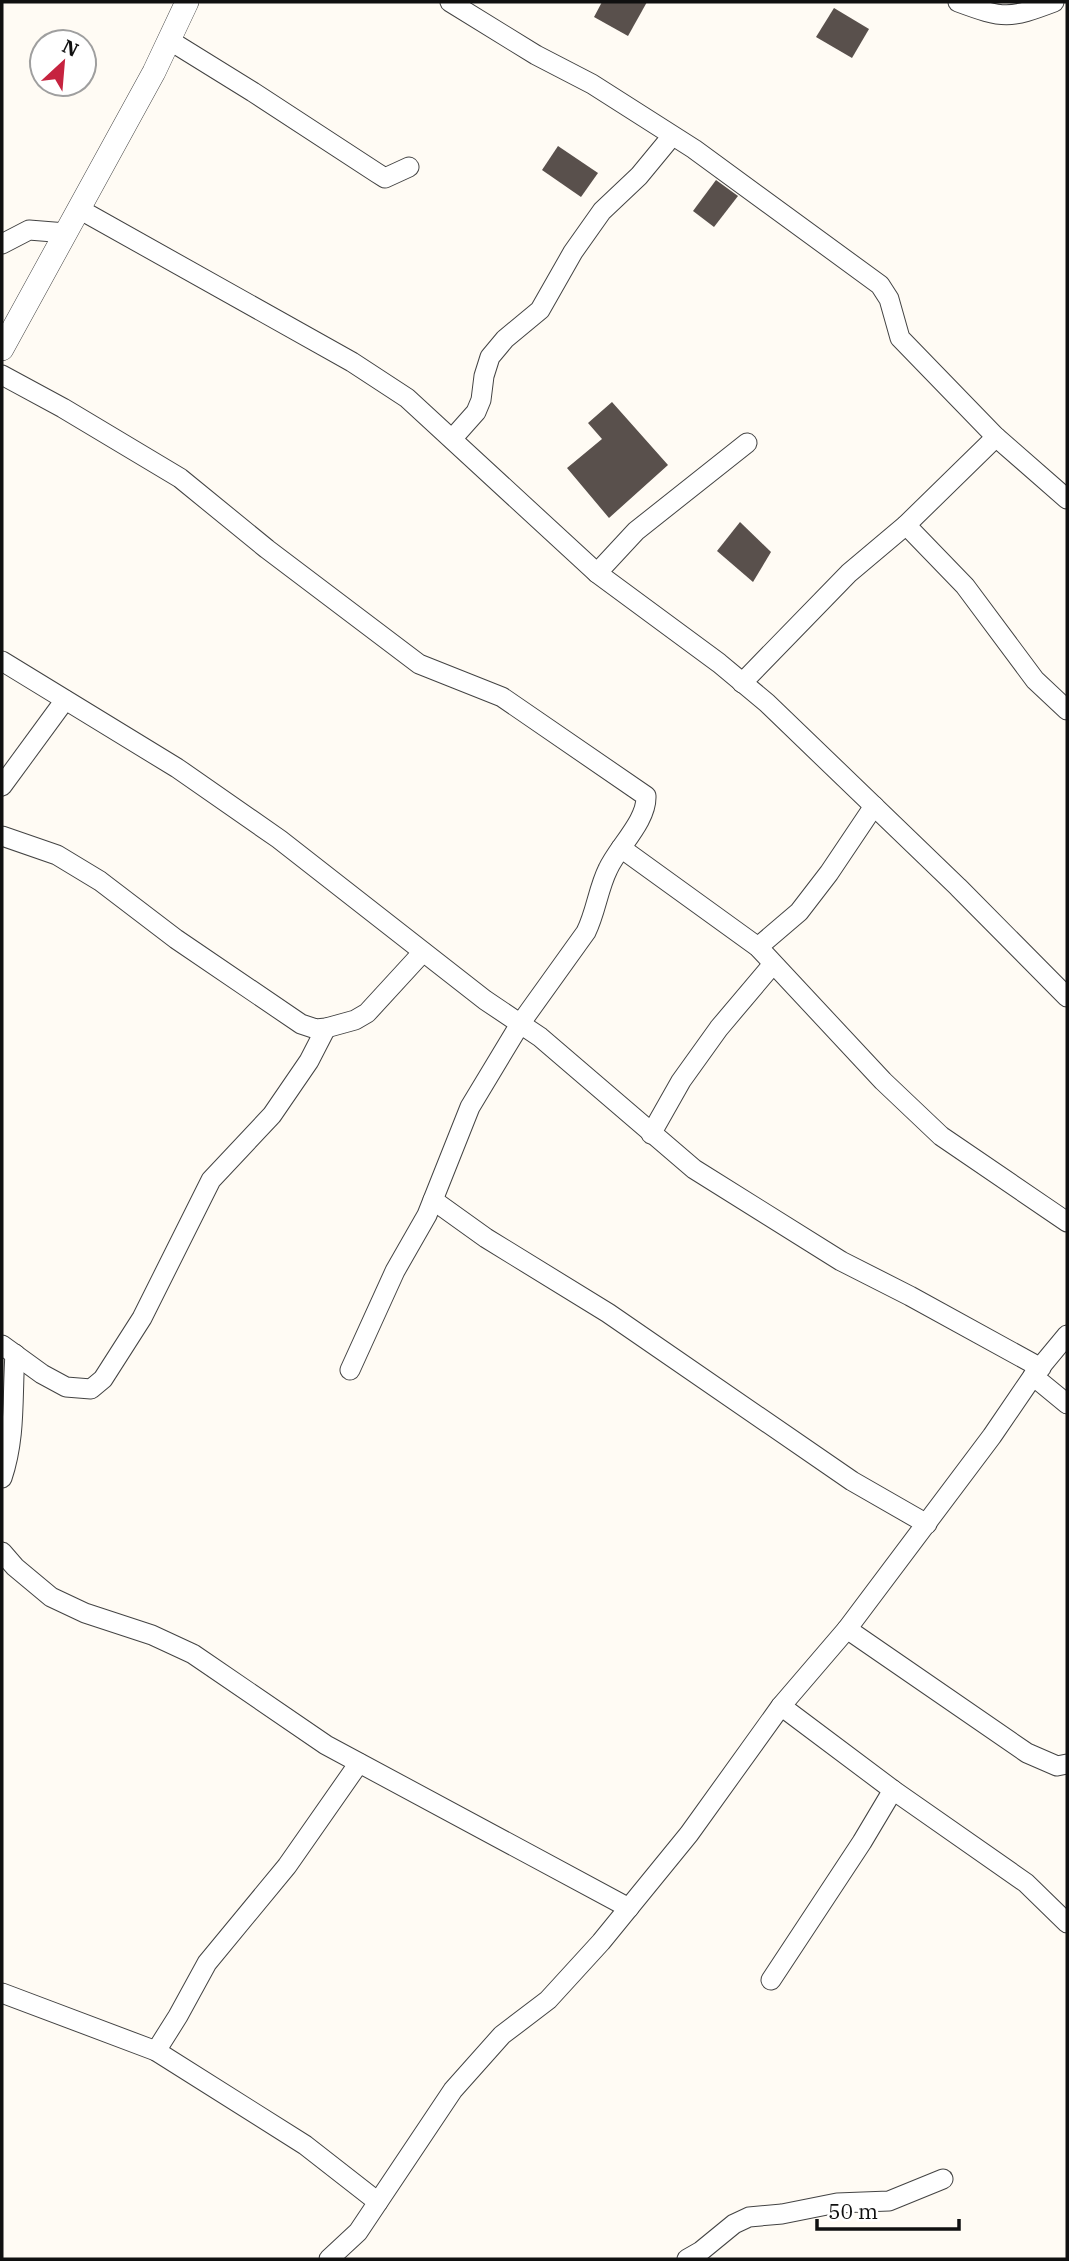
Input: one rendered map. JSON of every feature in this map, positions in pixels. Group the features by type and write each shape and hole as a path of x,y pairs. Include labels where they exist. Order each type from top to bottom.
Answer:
{"street":[{"path":"2,349 154,72 187,2"},
{"path":"450,2 536,55 592,84 694,149 880,285 889,299 900,338 996,437 1067,499"},
{"path":"958,2 993,15 1019,15 1054,2"},
{"path":"169,40 386,178 409,167"},
{"path":"452,439 476,412 491,357 505,339 540,310 573,252 602,211 639,176 672,136"},
{"path":"79,209 352,362 407,398 597,573 742,683 958,887 1067,997"},
{"path":"2,244 29,230 66,233"},
{"path":"2,375 180,478 288,565 419,664 502,697 646,796 646,806 599,887 593,918 586,932 520,1024 470,1107 427,1215 395,1271 350,1370"},
{"path":"742,683 849,573 906,524 996,437"},
{"path":"597,573 636,531 747,443"},
{"path":"906,524 965,586 1035,680 1067,710"},
{"path":"2,661 177,768 279,839 485,1000 540,1037 694,1168 841,1261 910,1296 1037,1372 1067,1404"},
{"path":"2,786 65,700"},
{"path":"758,947 799,912 874,806"},
{"path":"2,836 57,855 100,881 176,939 290,1019 316,1029 355,1020 367,1013 423,952"},
{"path":"621,848 758,947 883,1081 941,1136 1067,1222"},
{"path":"651,1134 681,1081 719,1028 773,964"},
{"path":"8,1349 42,1374 66,1387 91,1389 103,1379 142,1318 211,1180 281,1103 309,1061 326,1028"},
{"path":"433,1200 486,1238 608,1313 852,1481 927,1524"},
{"path":"329,2259 358,2232 453,2090 502,2035 548,2000 601,1942 689,1833 781,1706 847,1629 1067,1335"},
{"path":"2,1478 9,1459 13,1427 8,1349"},
{"path":"2,1552 15,1567 51,1597 85,1613 152,1634 193,1654 326,1745 629,1908"},
{"path":"847,1629 1027,1753 1057,1766 1067,1764"},
{"path":"781,1706 893,1790 1026,1882 1067,1923"},
{"path":"156,2051 207,1963 287,1866 359,1763"},
{"path":"771,1980 893,1790"},
{"path":"2,1993 156,2051 305,2146 378,2202"},
{"path":"687,2259 734,2224 749,2217 782,2214 837,2203 889,2201 943,2179"}],"building":[{"path":"602,2 647,2 628,36 594,17"},
{"path":"834,8 869,29 852,58 816,37"},
{"path":"558,146 598,173 581,197 542,170"},
{"path":"716,180 738,196 714,227 693,211"},
{"path":"612,402 668,465 609,518 567,468 602,439 588,423"},
{"path":"740,522 771,552 753,582 717,551"}]}
